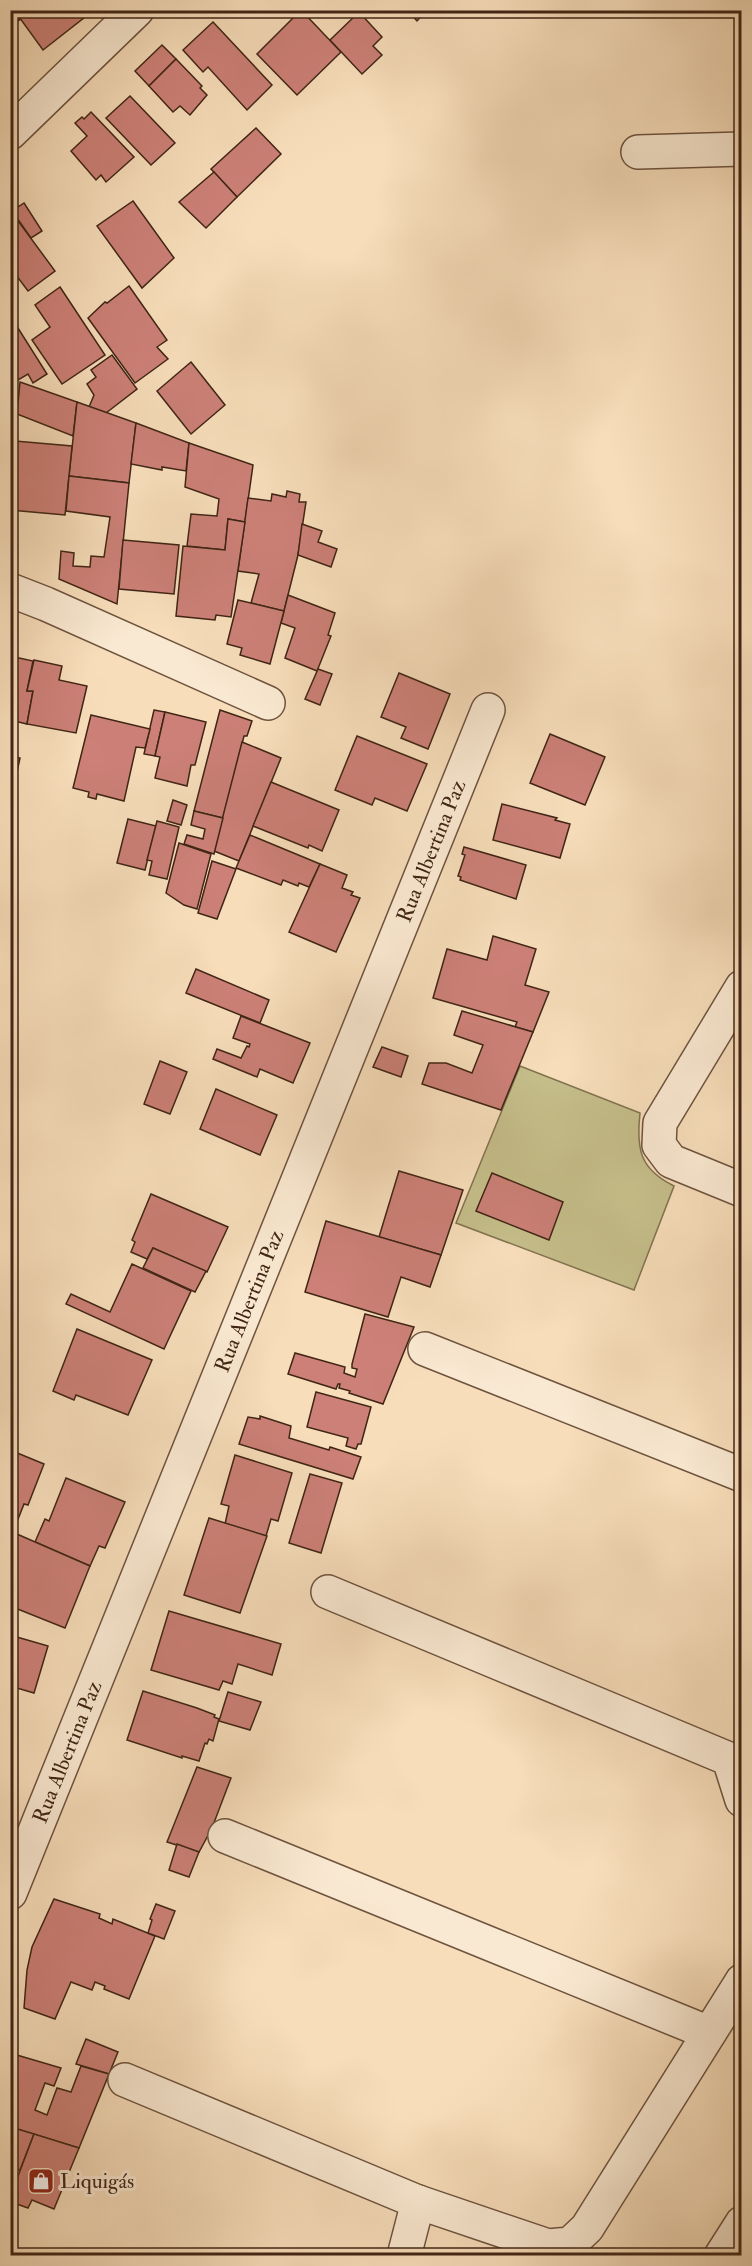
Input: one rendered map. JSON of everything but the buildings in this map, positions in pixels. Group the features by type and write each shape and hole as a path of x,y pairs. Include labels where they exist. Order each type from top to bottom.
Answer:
{"street":[{"path":"10,133 137,10"},
{"path":"638,152 741,149"},
{"path":"10,590 268,703"},
{"name":"Rua Albertina Paz","path":"10,1893 488,710"},
{"path":"741,987 660,1123 659,1145 671,1161 741,1190"},
{"path":"425,1349 741,1475"},
{"path":"328,1592 729,1759 741,1800"},
{"path":"225,1836 709,2033"},
{"path":"125,2080 418,2202 548,2246 570,2244 587,2228 741,1981"},
{"path":"404,2256 418,2202"},
{"path":"722,2256 741,2223"}],"shaded area":[{"path":"520,1066 640,1113 639,1138 643,1157 654,1173 674,1186 634,1290 456,1223"}],"place":[{"name":"Liquigás","path":"41,2181"}]}
